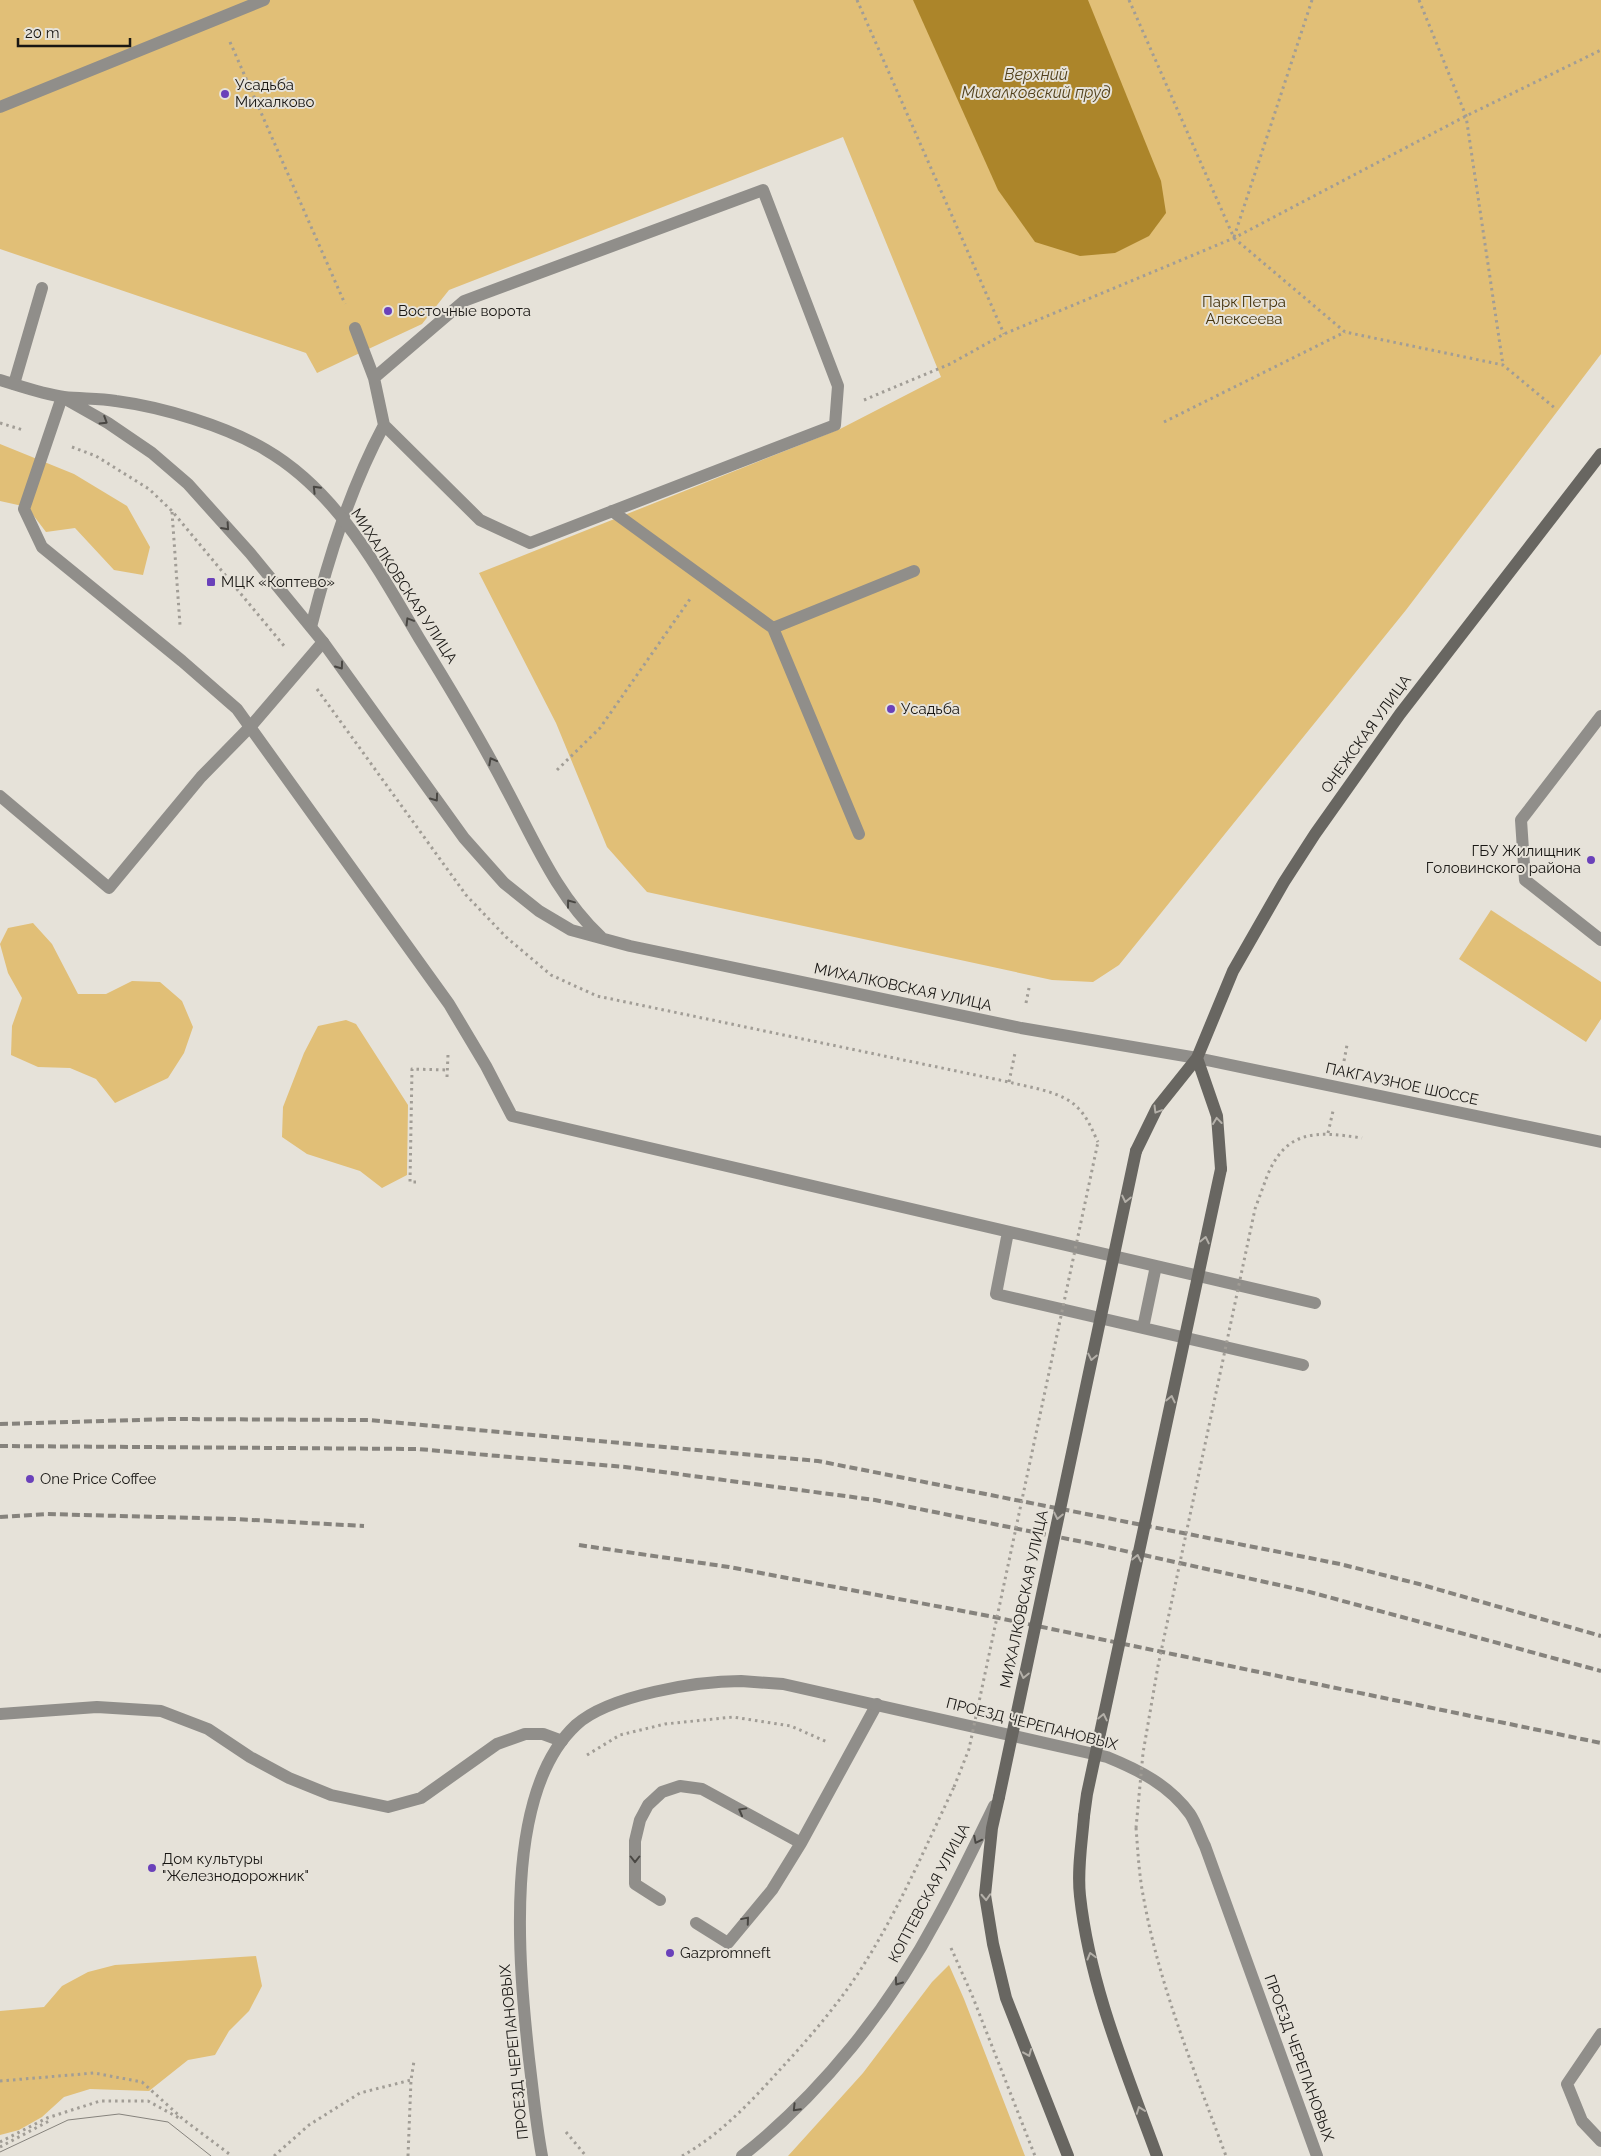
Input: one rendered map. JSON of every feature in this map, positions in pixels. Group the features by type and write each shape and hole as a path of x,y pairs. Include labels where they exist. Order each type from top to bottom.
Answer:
{"main road":[{"name":"ОНЕЖСКАЯ УЛИЦА","path":"1197,1058 1233,971 1284,882 1315,834 1400,714 1601,454"},
{"name":"МИХАЛКОВСКАЯ УЛИЦА","path":"1068,2156 1006,1998 993,1944 985,1895 992,1828 1136,1151 1157,1108 1197,1058"},
{"path":"1157,2156 1108,2024 1087,1943 1080,1895 1084,1816 1089,1784 1220,1169 1217,1116 1197,1058"}],"street":[{"path":"0,107 264,0"},
{"path":"355,328 374,378 384,425 480,520 530,542 835,425 838,386 764,190 464,301 374,378"},
{"path":"14,384 42,288"},
{"name":"МИХАЛКОВСКАЯ УЛИЦА","path":"0,380 62,397 116,400 188,417 226,431 266,450 303,476 343,517 378,569 480,739 555,882 583,920 603,939"},
{"path":"62,397 24,509 42,547 182,660 238,709 449,1004 486,1066 512,1116 1314,1303"},
{"name":"МИХАЛКОВСКАЯ УЛИЦА","path":"62,397 108,423 152,453 188,484 250,553 311,626 464,838 504,883 539,911 571,930 630,946 1021,1028 1197,1058"},
{"path":"311,626 327,562 343,517 366,459 384,425"},
{"path":"612,511 773,628 860,834"},
{"path":"773,628 914,572"},
{"path":"0,796 109,888 201,778 251,726 323,642"},
{"path":"1601,716 1521,820 1525,880 1601,940"},
{"name":"ПАКГАУЗНОЕ ШОССЕ","path":"1197,1058 1601,1142"},
{"path":"1008,1232 996,1294 1303,1365"},
{"path":"1143,1328 1156,1266"},
{"name":"ПРОЕЗД ЧЕРЕПАНОВЫХ","path":"542,2156 522,1999 520,1923 522,1869 528,1829 537,1790 549,1762 562,1741 577,1724 609,1706 639,1696 693,1685 740,1681 783,1684 1107,1757 1138,1770 1165,1788 1190,1815 1205,1846 1317,2156"},
{"path":"696,1922 728,1943 772,1890 801,1843 877,1704"},
{"path":"0,1714 97,1707 160,1711 208,1730 250,1757 289,1778 332,1795 388,1807 421,1798 497,1744 524,1734 543,1734 562,1741"},
{"path":"660,1900 635,1884 635,1841 640,1820 648,1805 662,1792 680,1786 702,1789 801,1843"},
{"name":"КОПТЕВСКАЯ УЛИЦА","path":"742,2156 794,2111 853,2044 881,2007 905,1973 938,1918 999,1797"},
{"path":"1601,2034 1568,2084 1582,2121 1601,2141"}],"path":[{"path":"856,0 1004,334"},
{"path":"1129,0 1234,238 1345,332 1503,365 1556,409"},
{"path":"1234,238 1312,0"},
{"path":"1419,0 1466,116 1503,365"},
{"path":"220,19 355,328"},
{"path":"836,412 950,364 1004,334 1234,238 1466,116 1601,50"},
{"path":"1164,422 1345,332"},
{"path":"96,456 149,489 172,511 182,660"},
{"path":"557,770 600,728 704,578"},
{"path":"416,1182 410,1182 412,1069 448,1070"},
{"path":"682,2156 705,2142 732,2119 764,2087 826,2016 852,1981 874,1947 916,1868 954,1787 969,1749 1098,1142 1088,1122 1077,1107 1059,1096 1009,1082"},
{"path":"1226,2156 1175,2018 1162,1975 1144,1900 1136,1828 1145,1743 1158,1666 1255,1209 1272,1163 1279,1153 1301,1138 1328,1133 1362,1138"},
{"path":"916,1868 918,1873"},
{"path":"950,1946 972,1995 1035,2156"},
{"path":"408,2156 411,2080 414,2061"},
{"path":"0,2081 94,2073 142,2082 184,2120 232,2156"},
{"path":"274,2156 309,2125 360,2093 411,2080"},
{"path":"0,2142 47,2118 100,2101 148,2101 184,2120"},
{"path":"0,2147 49,2121"}],"green space":[{"name":"Парк Петра Алексеева","path":"0,0 1601,0 1601,354 1406,610 1119,965 1093,982 1052,980 647,892 607,847 556,723 479,573 840,429 941,377 843,137 449,290 422,324 317,373 306,353 0,249"},
{"path":"0,444 74,474 127,506 150,547 143,575 114,570 75,528 46,532 27,507 0,501"},
{"path":"1491,910 1601,982 1601,1019 1586,1042 1459,959"},
{"path":"33,923 52,944 78,994 106,994 132,981 160,982 182,1001 193,1027 184,1053 168,1078 115,1103 96,1079 70,1068 38,1067 11,1055 12,1026 22,998 8,973 0,944 8,928"},
{"path":"346,1020 356,1024 408,1105 407,1175 382,1188 360,1171 307,1154 282,1137 283,1107 304,1053 318,1026"},
{"path":"256,1956 262,1986 249,2011 229,2031 215,2055 188,2060 149,2091 90,2089 64,2097 42,2117 19,2130 0,2135 0,2011 44,2007 62,1986 88,1972 115,1965"},
{"path":"949,1965 1025,2156 788,2156 863,2073 932,1982"}],"water":[{"name":"Верхний Михалковский пруд","path":"913,0 1088,0 1161,181 1166,213 1149,236 1115,253 1080,256 1035,242 998,190"}],"tram line":[{"path":"0,2152 68,2120 119,2114 168,2122 211,2156"}],"railway":[{"path":"0,1424 171,1419 368,1420 818,1461 1340,1564 1419,1584 1601,1636"},
{"path":"0,1446 418,1449 625,1467 875,1500 1098,1545 1306,1591 1601,1671"},
{"path":"0,1517 46,1514 235,1519 364,1526"},
{"path":"579,1545 729,1567 989,1616 1601,1743"}],"place":[{"name":"Усадьба Михалково","path":"225,94"},
{"name":"Восточные ворота","path":"388,311"},
{"name":"МЦК «Коптево»","path":"211,582"},
{"name":"Усадьба","path":"891,709"},
{"name":"ГБУ Жилищник Головинского района","path":"1591,860"},
{"name":"One Price Coffee","path":"30,1479"},
{"name":"Дом культуры \"Железнодорожник\"","path":"152,1868"},
{"name":"Gazpromneft","path":"670,1953"}]}
